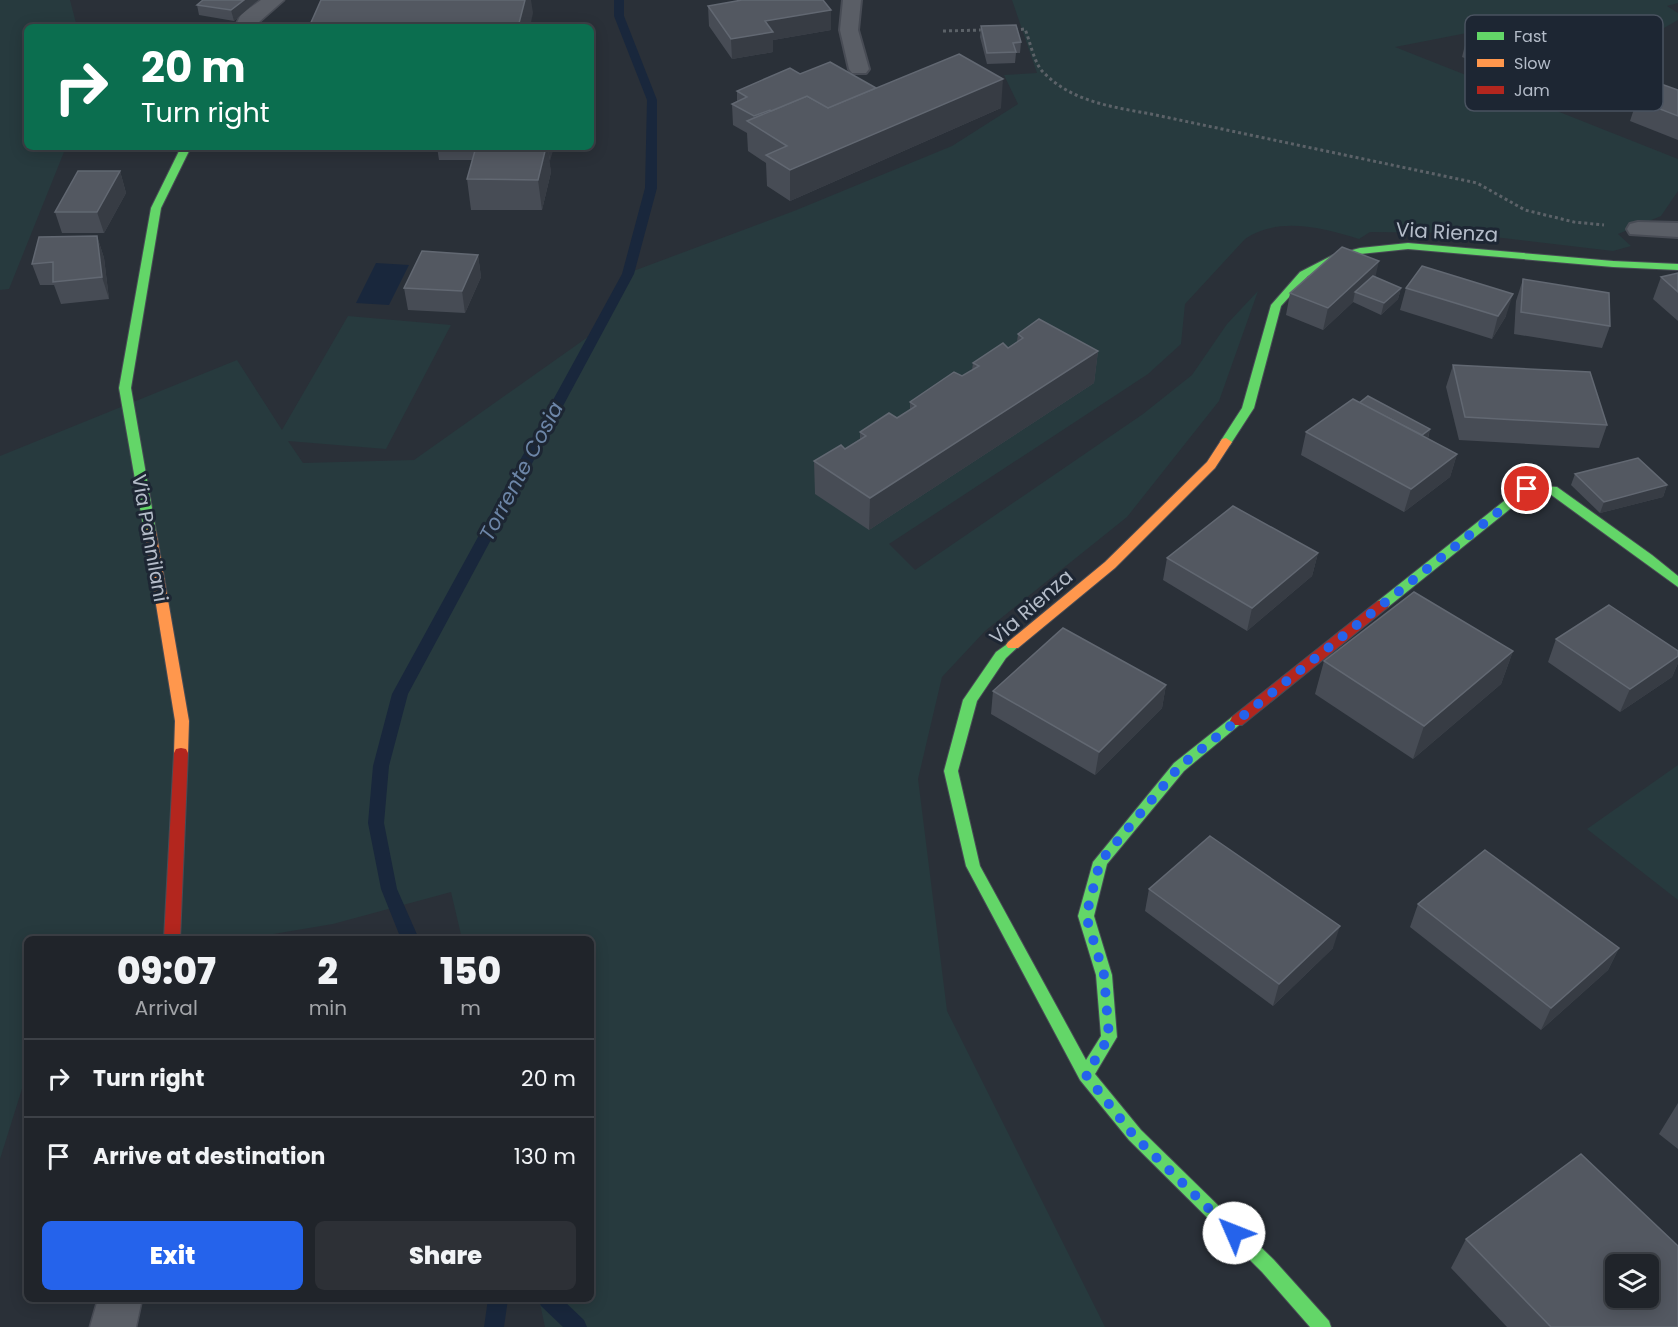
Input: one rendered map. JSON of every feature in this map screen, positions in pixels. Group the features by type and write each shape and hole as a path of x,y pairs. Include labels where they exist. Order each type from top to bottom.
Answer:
{"street":[{"path":"247,24 249,19 274,0"},
{"name":"Via Pannilani","path":"172,936 182,722 125,388 156,208 185,150"},
{"name":"Via Rienza","path":"1322,1327 1268,1266 1134,1136 1086,1075 973,866 951,771 970,700 1001,655 1110,565 1211,465 1248,408 1276,305 1284,294 1314,267 1364,249 1424,246 1640,267 1678,267"},
{"path":"1086,1075 1109,1037 1104,975 1086,916 1100,862 1179,767 1527,489 1553,490 1678,583"},
{"path":"114,1327 119,1302"}],"lane":[{"path":"852,0 849,30 859,69"},
{"path":"1638,229 1678,231"}],"path":[{"path":"943,31 990,30"},
{"path":"1013,30 1025,30 1042,70 1069,91 1098,105 1151,114 1477,183 1526,210 1574,222 1638,229"}],"green space":[{"path":"0,0 70,0 76,24 24,24 24,150 65,150 9,289 0,290"},
{"path":"1012,0 1678,0 1678,3 1667,6 1678,13 1678,20 1663,29 1663,15 1465,15 1465,33 1395,47 1465,75 1465,111 1557,111 1678,159 1678,191 1661,216 1618,234 1631,246 1613,251 1461,233 1370,232 1359,239 1301,226 1286,226 1258,232 1245,239 1185,304 1181,344 1148,374 889,544 915,570 1143,414 1192,375 1227,324 1258,291 1219,401 1127,517 985,631 942,677 918,779 947,1011 1105,1327 545,1327 540,1302 594,1302 594,936 461,936 451,892 333,924 262,936 24,936 24,1083 0,1159 0,456 237,360 282,430 348,316 451,325 386,449 288,441 303,463 414,460 602,327 628,273 794,211 952,146 1018,104 1004,75 1037,73"},
{"path":"1678,765 1678,900 1587,829"}],"water":[{"path":"376,263 409,265 389,305 356,303"}],"building":[{"path":"203,0 244,0 231,10 197,5"},
{"path":"321,0 525,0 519,24 310,24"},
{"path":"742,0 823,0 831,10 765,21 773,32 731,39 708,6"},
{"path":"1016,25 1021,42 1013,43 1016,52 987,53 981,26"},
{"path":"959,54 1003,79 790,170 766,155 787,146 747,121 807,96 828,108"},
{"path":"830,62 876,88 828,108 807,96 754,116 732,104 747,97 737,91 790,68 800,74"},
{"path":"1663,85 1678,90 1678,116 1663,110"},
{"path":"475,150 545,150 538,180 467,179"},
{"path":"78,171 120,171 97,212 55,212"},
{"path":"97,236 102,277 53,282 53,262 32,264 39,237"},
{"path":"1342,247 1379,261 1328,308 1290,293"},
{"path":"422,251 478,255 462,291 404,288"},
{"path":"1422,266 1513,294 1498,316 1406,288"},
{"path":"1678,273 1678,292 1661,277"},
{"path":"1373,276 1401,288 1384,303 1355,292"},
{"path":"1523,279 1609,293 1610,326 1521,312"},
{"path":"1039,319 1098,351 870,498 814,461 841,445 845,449 866,436 860,432 889,413 897,418 916,406 910,402 954,372 962,376 979,366 973,363 1003,343 1008,348 1023,338 1018,334"},
{"path":"1453,365 1590,372 1607,425 1465,417"},
{"path":"1368,396 1430,429 1422,435 1359,403"},
{"path":"1353,399 1457,454 1411,489 1306,432"},
{"path":"1638,458 1667,485 1604,502 1575,474"},
{"path":"1233,506 1318,553 1252,608 1167,558"},
{"path":"1414,592 1513,651 1424,726 1324,661"},
{"path":"1609,605 1678,651 1678,656 1630,689 1556,639"},
{"path":"1063,628 1166,685 1099,752 993,691"},
{"path":"1210,836 1340,926 1279,984 1149,889"},
{"path":"1485,850 1619,948 1551,1008 1418,904"},
{"path":"1581,1154 1678,1246 1678,1327 1551,1327 1466,1239"}],"waterway":[{"name":"Torrente Cosia","path":"409,936 389,889 376,823 381,766 400,694 628,274 651,188 652,100 619,16 619,0"},
{"name":"Torrente Cosia","path":"494,1327 498,1302"},
{"path":"551,1302 577,1327"}],"traffic: fast":[{"path":"150,531 125,388 156,208 185,150"},
{"path":"1226,442 1248,408 1276,305 1304,274 1337,257 1360,251 1408,246 1613,264 1678,267"},
{"path":"1383,604 1527,489 1553,490 1648,558 1678,583"},
{"path":"1013,645 1001,655 970,700 951,771 973,866 1086,1075 1135,1135 1268,1266 1322,1327"},
{"path":"1086,1075 1109,1037 1104,975 1086,916 1100,862 1179,767 1237,721"}],"traffic: slow":[{"path":"1013,645 1110,565 1211,465 1226,442"},
{"path":"150,531 182,721 181,753"}],"traffic: jam":[{"path":"1237,721 1383,604"},
{"path":"172,936 181,753"}],"route":[{"path":"1234,1233 1134,1136 1086,1075 1109,1037 1104,975 1086,916 1100,862 1179,767 1527,489"}]}
